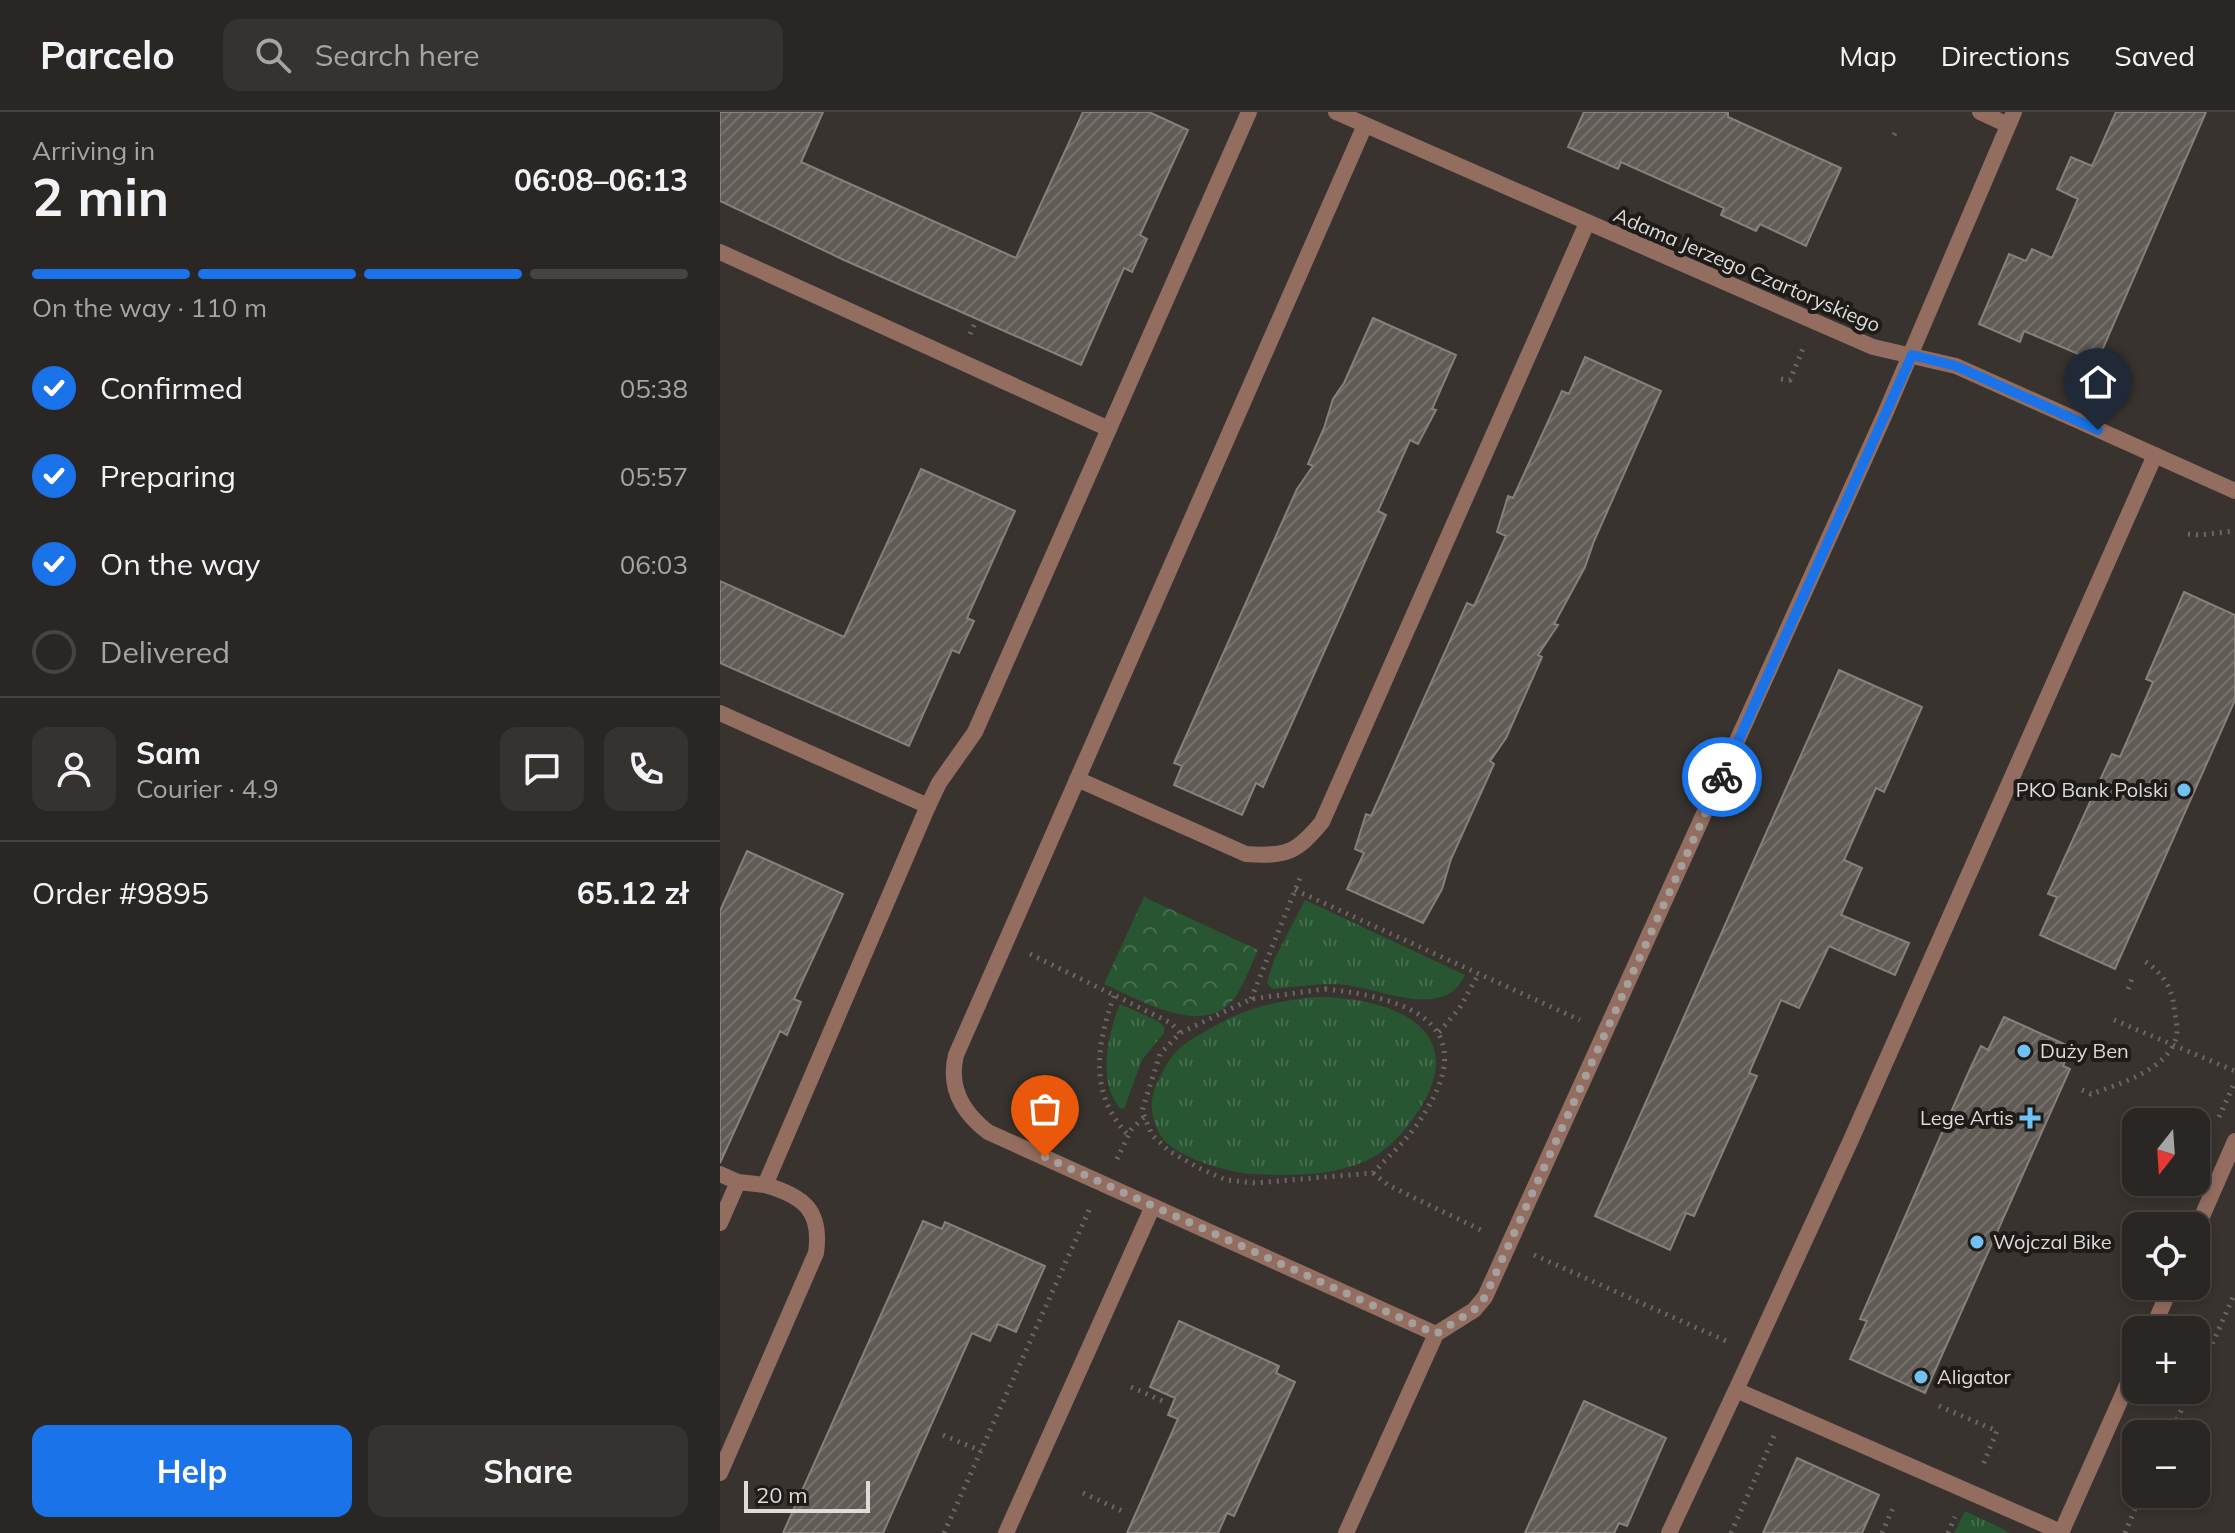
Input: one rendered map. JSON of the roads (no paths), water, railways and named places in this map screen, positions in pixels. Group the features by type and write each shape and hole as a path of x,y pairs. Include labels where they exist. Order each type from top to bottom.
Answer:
{"street":[{"path":"765,1185 928,806 939,783 975,732 1249,112"},
{"name":"Adama Jerzego Czartoryskiego","path":"1336,112 1873,347 1956,366 2235,491"},
{"path":"1346,1533 1436,1334 1474,1310 1485,1297 1912,355 2011,118 1980,112"},
{"path":"1365,125 956,1055 953,1078 962,1106 988,1132 1436,1334"},
{"path":"1077,779 1246,854 1276,856 1303,844 1322,822 1587,223"},
{"path":"720,252 1109,429"},
{"path":"1669,1533 1856,1128 2155,455"},
{"path":"720,713 928,806"},
{"path":"2204,1212 2235,1141"},
{"path":"720,1174 738,1182 787,1191 813,1212 819,1234 816,1253 720,1473"},
{"path":"720,1223 738,1182"},
{"path":"1006,1533 1153,1206"},
{"path":"1736,1390 2061,1532 2122,1396"}],"place":[{"name":"PKO Bank Polski","path":"2184,790"},
{"name":"Duży Ben","path":"2024,1051"},
{"name":"Lege Artis","path":"2030,1118"},
{"name":"Wojczal Bike","path":"1977,1242"},
{"name":"Aligator","path":"1921,1377"}]}
